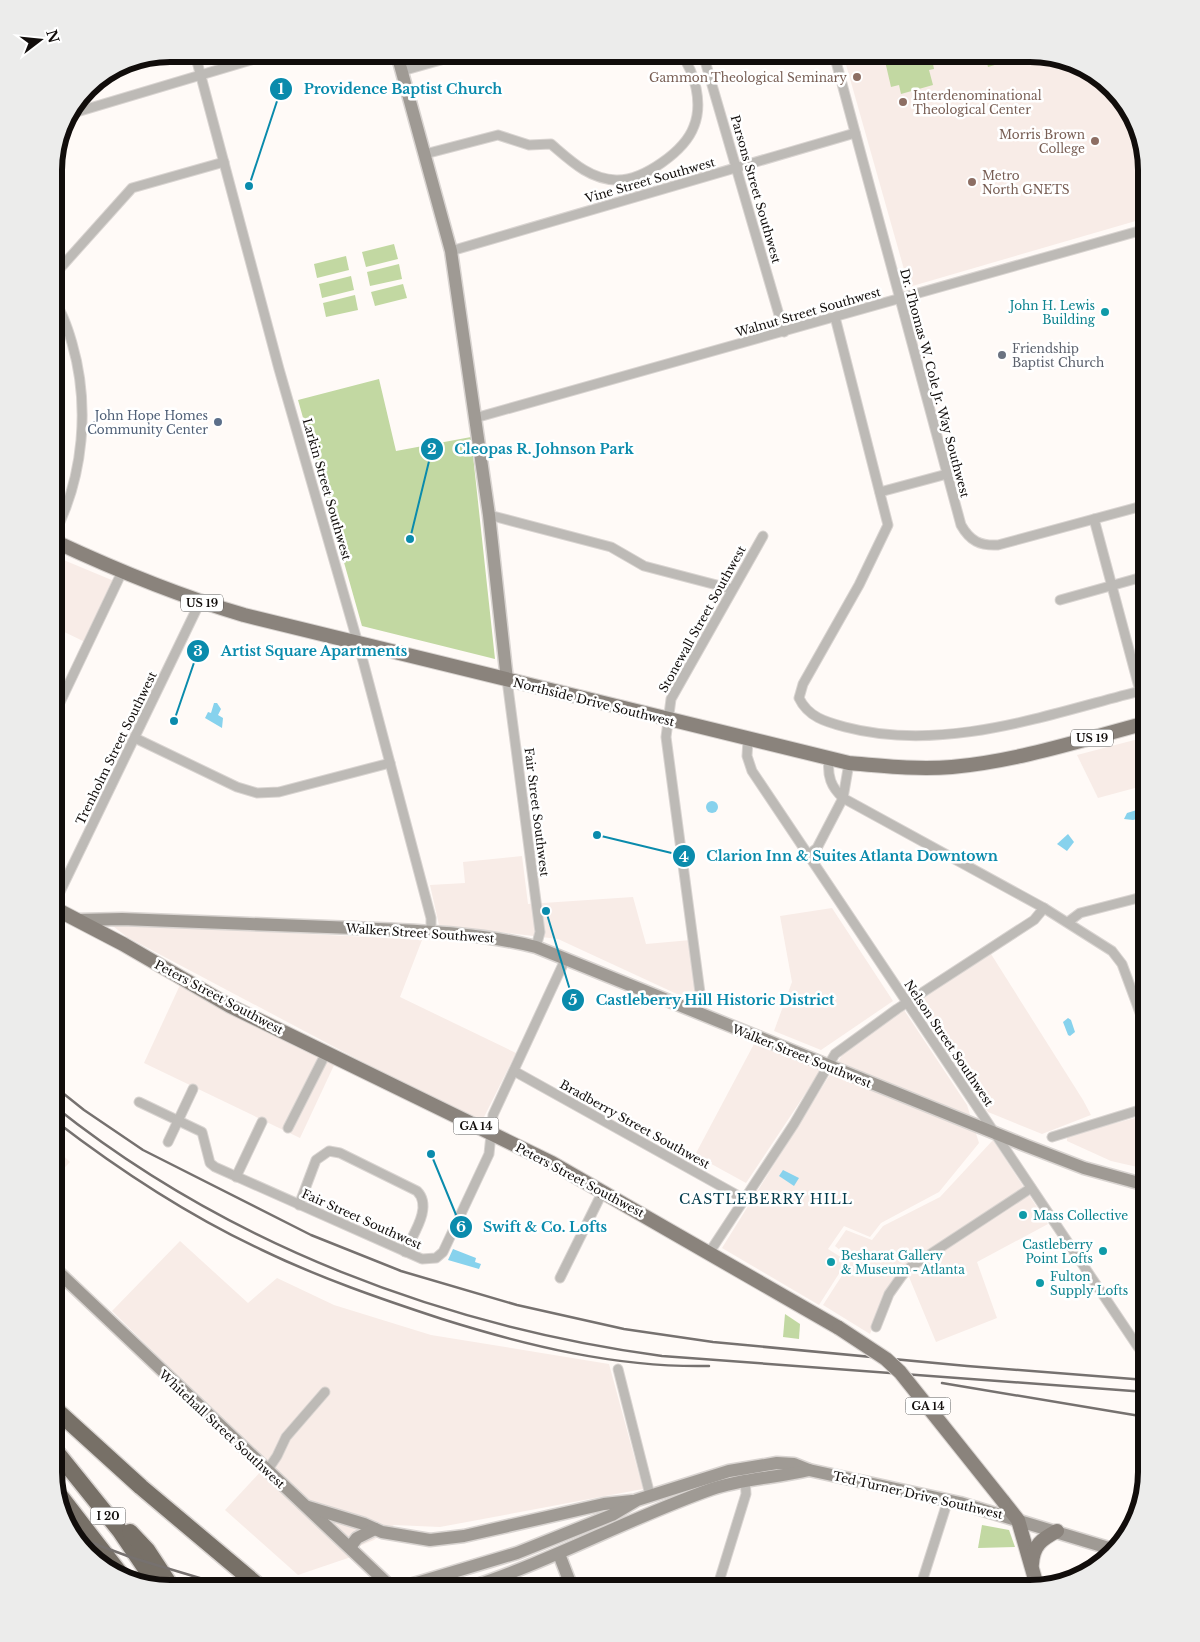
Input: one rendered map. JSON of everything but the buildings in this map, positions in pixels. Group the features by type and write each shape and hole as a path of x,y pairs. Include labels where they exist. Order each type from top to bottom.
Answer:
{"highway":[{"path":"62,1415 140,1487 250,1579"},
{"name":"I 20","path":"62,1459 120,1531 151,1577"},
{"path":"75,1474 148,1550 166,1579"},
{"name":"I 20","path":"69,1507 111,1561"}],"main road":[{"name":"Northside Drive Southwest","path":"63,545 122,572 200,602 357,644 849,763 891,767 951,767 1007,759 1138,725"},
{"name":"Peters Street Southwest","path":"62,912 230,1006 492,1133 603,1191 839,1328 886,1359 900,1372 1018,1520"},
{"path":"1018,1520 1035,1580"},
{"path":"1032,1570 1035,1546 1042,1539 1058,1532"}],"street":[{"name":"Larkin Street Southwest","path":"198,63 277,360 390,763 430,918 431,932"},
{"path":"81,111 240,63"},
{"path":"400,63 451,251 476,418 507,680"},
{"path":"402,71 430,63"},
{"path":"425,154 498,135 529,145 551,144 585,173 593,175 617,180 648,172 676,151 694,126 698,97 688,63"},
{"name":"Parsons Street Southwest","path":"707,63 784,332"},
{"name":"Dr. Thomas W. Cole Jr. Way Southwest","path":"836,63 961,525 966,534 975,542 986,546 998,545 1138,507"},
{"name":"Vine Street Southwest","path":"451,251 855,133"},
{"path":"63,265 132,188 224,162"},
{"name":"Walnut Street Southwest","path":"476,418 1138,231"},
{"path":"835,317 888,525 886,533 803,684 799,698 804,709 824,721 860,731 898,736 935,735 1006,725 1138,692"},
{"path":"63,319 75,352 80,380 82,416 77,468 63,518"},
{"path":"880,492 947,474"},
{"path":"488,514 611,547 644,566 732,590"},
{"path":"1094,519 1138,684"},
{"name":"Stonewall Street Southwest","path":"697,1013 701,1000 666,736 671,698 763,536"},
{"path":"63,697 122,572"},
{"path":"1060,600 1138,578"},
{"name":"Trenholm Street Southwest","path":"62,887 200,602"},
{"name":"Fair Street Southwest","path":"507,680 540,932 536,946"},
{"path":"135,738 237,788 257,793 279,792 390,763"},
{"name":"Nelson Street Southwest","path":"748,740 747,756 752,771 1138,1347"},
{"path":"829,759 828,769 832,787 844,798 1044,908 1068,922 1116,956 1122,964 1138,1007"},
{"path":"808,856 817,848 844,798 849,763"},
{"path":"1068,922 1080,913 1138,898"},
{"path":"709,1253 822,1079 835,1054 846,1044 906,1003 1034,920 1044,908"},
{"name":"Walker Street Southwest","path":"78,920 122,919 431,932 494,937 536,946 565,960 994,1133 1084,1168 1138,1183"},
{"name":"Fair Street Southwest","path":"139,1102 202,1132 212,1165 405,1252 427,1260 436,1258 443,1252 489,1154 493,1115 565,960"},
{"path":"288,1128 326,1053"},
{"name":"Bradberry Street Southwest","path":"514,1071 744,1200"},
{"path":"168,1142 193,1089"},
{"path":"1052,1137 1138,1110"},
{"path":"236,1176 262,1122"},
{"path":"299,1205 316,1160 329,1150 340,1153 417,1191 422,1196 424,1209 405,1252"},
{"path":"876,1327 889,1294 906,1270 1031,1188"},
{"path":"560,1278 603,1191"},
{"name":"Whitehall Street Southwest","path":"62,1276 383,1579"},
{"path":"618,1369 650,1495"},
{"path":"267,1471 286,1437 325,1392"},
{"name":"Ted Turner Drive Southwest","path":"430,1579 553,1539 612,1515 636,1500 650,1495 744,1473 809,1470 948,1500 1107,1547"},
{"path":"720,1580 746,1494 744,1473"},
{"name":"Ted Turner Drive Southwest","path":"491,1579 559,1554 744,1473"},
{"name":"Ted Turner Drive Southwest","path":"304,1506 415,1539 464,1536 604,1504 636,1500"},
{"path":"923,1580 948,1500"},
{"path":"350,1547 357,1538 375,1528"},
{"path":"559,1554 569,1579"}],"shaded area":[{"name":"Metro North GNETS","path":"846,63 1037,63 1065,68 1101,89 1123,116 1134,142 1138,170 1138,220 909,287"},
{"path":"63,560 114,581 85,642 63,631"},
{"path":"1138,739 1138,787 1098,798 1077,755"},
{"path":"522,856 528,904 633,897 646,944 691,940 697,1000 692,1001 558,939 439,925 430,885 465,883 463,862"},
{"path":"832,908 893,1001 821,1050 774,1031 792,982 780,916"},
{"path":"109,923 422,940 400,997 516,1053 482,1121 393,1078 127,937"},
{"path":"991,954 1091,1115 1042,1134 988,1112 915,1002"},
{"path":"180,985 336,1061 300,1138 144,1063"},
{"path":"904,1010 967,1105 979,1143 939,1192 881,1223 870,1237 844,1226 828,1249 847,1261 819,1305 722,1248 844,1052"},
{"path":"754,1044 821,1070 746,1183 695,1155"},
{"path":"1138,1117 1138,1167 1111,1161 1067,1141 1067,1136"},
{"path":"993,1140 1048,1224 977,1262 997,1318 936,1342 909,1277 887,1291 870,1334 823,1305 852,1260 835,1246 846,1230 872,1240 883,1226 940,1197"},
{"path":"62,1155 70,1162 62,1170"},
{"path":"180,1241 248,1303 277,1278 334,1305 431,1335 609,1364 643,1489 440,1527 394,1525 374,1540 357,1547 265,1462 112,1311"},
{"path":"262,1470 351,1557 298,1575 225,1510"}],"green space":[{"path":"885,63 937,63 933,64 934,69 929,70 933,85 901,94 899,85 891,87"},
{"path":"987,63 998,63 998,64 988,67"},
{"path":"394,244 398,259 366,267 362,252"},
{"path":"346,256 349,270 317,278 314,264"},
{"path":"399,264 402,279 370,286 367,272"},
{"path":"351,276 354,290 322,298 319,284"},
{"path":"403,284 407,298 375,306 371,292"},
{"path":"355,295 358,310 326,317 323,303"},
{"path":"379,379 396,451 471,437 495,659 362,626 298,400"},
{"path":"785,1314 800,1324 799,1339 783,1337"},
{"path":"982,1525 1009,1530 1015,1547 978,1548"}],"water":[{"path":"214,703 217,703 221,709 218,715 223,718 222,728 205,718 208,712 211,713"},
{"path":"714,801 717,802 717,812 710,813 707,812 706,805 707,802"},
{"path":"1138,810 1138,819 1124,819 1127,813"},
{"path":"1068,834 1074,842 1067,851 1057,844"},
{"path":"1068,1018 1071,1020 1075,1032 1070,1036 1063,1022"},
{"path":"783,1170 799,1178 794,1186 779,1176"},
{"path":"453,1249 476,1258 475,1262 481,1264 479,1269 448,1260"}],"railway":[{"path":"62,1093 84,1110 143,1150 311,1235 401,1271 517,1305 624,1329 713,1342 967,1366 1138,1379"},
{"path":"62,1112 121,1155 192,1199 265,1238 341,1272 419,1300 499,1324 580,1342 662,1356 1138,1391"},
{"path":"62,1126 129,1174 180,1207 284,1260 351,1288 474,1329 540,1346 607,1359 675,1366 709,1366"},
{"path":"942,1383 1138,1416"},
{"path":"88,1541 133,1558 203,1579"}],"place":[{"name":"Gammon Theological Seminary","path":"857,77"},
{"name":"Interdenominational Theological Center","path":"903,102"},
{"name":"Morris Brown College","path":"1095,141"},
{"name":"Metro North GNETS","path":"972,182"},
{"name":"Providence Baptist Church","path":"249,186"},
{"name":"John H. Lewis Building","path":"1105,312"},
{"name":"Friendship Baptist Church","path":"1002,355"},
{"name":"John Hope Homes Community Center","path":"218,422"},
{"name":"Cleopas R. Johnson Park","path":"410,539"},
{"name":"Artist Square Apartments","path":"174,721"},
{"name":"Clarion Inn & Suites Atlanta Downtown","path":"597,835"},
{"name":"Castleberry Hill Historic District","path":"546,911"},
{"name":"Swift & Co. Lofts","path":"431,1154"},
{"name":"Mass Collective","path":"1023,1215"},
{"name":"Castleberry Point Lofts","path":"1103,1251"},
{"name":"Besharat Gallery & Museum - Atlanta","path":"831,1262"},
{"name":"Fulton Supply Lofts","path":"1040,1283"}],"district":[{"name":"CASTLEBERRY HILL","path":"766,1199"}]}
